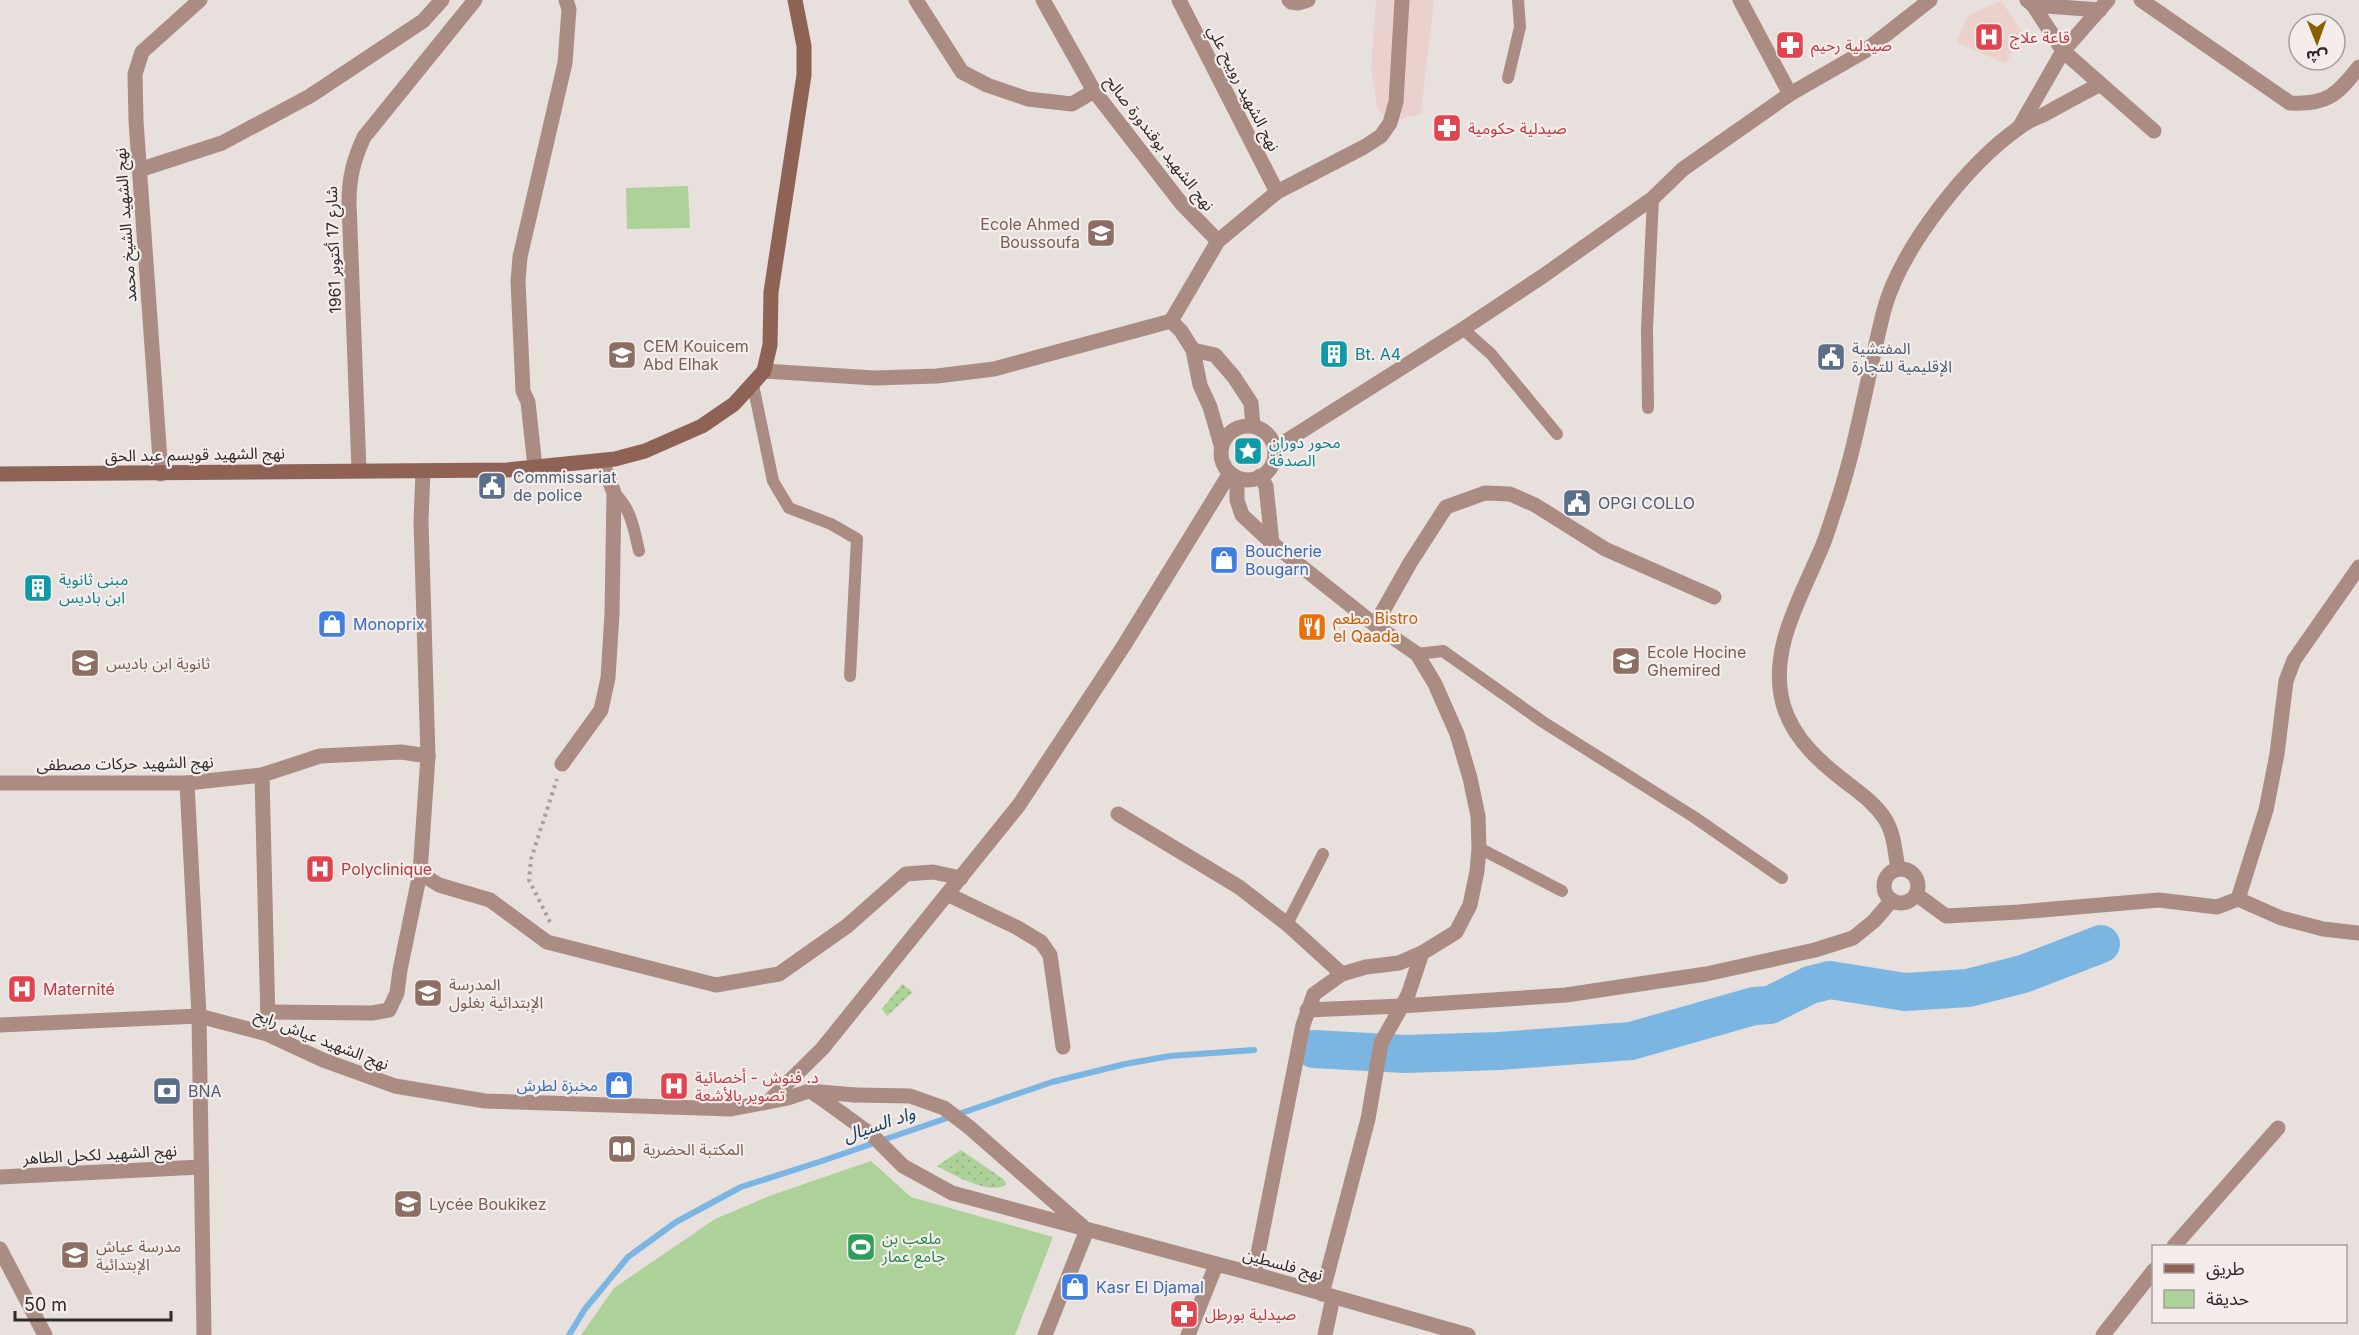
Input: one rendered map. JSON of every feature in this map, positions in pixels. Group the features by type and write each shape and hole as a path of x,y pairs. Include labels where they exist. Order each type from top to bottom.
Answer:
{"main road":[{"path":"764,370 770,345 772,281 804,75 804,46 795,0"},
{"name":"نهج الشهيد قويسم عبد الحق","path":"0,474 423,471 535,467 602,461 645,451 702,426 734,405 764,370"}],"street":[{"name":"نهج الشهيد الشيخ محمد","path":"161,474 139,170 135,74 138,60 148,45 200,0"},
{"path":"139,170 222,143 310,96 423,21 442,0"},
{"name":"شارع 17 أكتوبر 1961","path":"359,470 349,192 353,160 364,137 475,0"},
{"path":"535,467 528,402 523,395 520,257 565,63 569,20 566,0"},
{"path":"916,0 962,72 987,85 1028,99 1072,104 1094,91"},
{"name":"نهج الشهيد بوقندورة صالح","path":"1043,0 1094,91 1181,203 1218,241"},
{"name":"نهج الشهيد رويبح علي","path":"1179,0 1277,192"},
{"path":"1289,0 1298,3 1308,0"},
{"path":"764,370 874,378 937,376 994,369 1171,321 1218,241 1277,192 1381,136 1390,123 1396,102 1402,0"},
{"path":"1740,0 1790,94"},
{"path":"1171,321 1194,350 1200,385 1210,407 1221,445 1221,458 1224,466 1233,475 1246,480 1260,476 1269,469 1275,448 1463,329 1653,198 1683,169 1790,94 1865,51 1930,0"},
{"path":"2140,0 2290,103 2311,104 2327,99 2343,87 2359,67"},
{"path":"2030,2 2104,5"},
{"path":"2030,2 2063,51 2154,131"},
{"path":"2020,126 2063,51 2104,5"},
{"path":"1898,868 1890,829 1876,806 1815,756 1792,729 1783,705 1778,678 1781,651 1792,615 1820,553 1842,490 1858,432 1885,308 1898,272 1943,204 1972,170 2020,126 2099,84"},
{"path":"1194,350 1215,355 1234,377 1251,403 1253,426"},
{"path":"1221,445 1229,433 1236,428 1253,426 1268,435 1275,448"},
{"path":"562,764 602,710 608,678 612,615 614,493 602,461"},
{"path":"269,1012 372,1013 389,1010 397,993 420,873 428,756 421,521 423,471"},
{"path":"1233,475 1238,506 1242,515 1272,543 1375,625 1417,654 1435,684 1457,734 1478,816 1479,848 1470,905 1456,932 1422,953 1399,963 1366,967 1342,974 1314,994 1303,1025 1254,1274"},
{"path":"768,1102 822,1049 1019,805 1233,475"},
{"path":"1260,476 1266,486 1272,543"},
{"path":"1375,625 1410,563 1446,507 1485,493 1510,494 1535,505 1605,549 1714,597"},
{"path":"2238,899 2266,810 2277,754 2286,681 2294,660 2359,567"},
{"name":"نهج الشهيد حركات مصطفى","path":"0,783 187,783 262,775 320,756 401,752 428,756"},
{"path":"262,775 269,1012 267,1034"},
{"path":"187,783 199,1016 204,1335"},
{"path":"1118,814 1239,887 1287,924 1342,974"},
{"path":"1898,868 1913,873 1918,883 1916,894 1908,902 1892,900 1885,892 1884,882 1888,873 1898,868"},
{"path":"420,873 439,885 490,900 548,942 716,985 779,974 847,926 906,874 933,872 960,878"},
{"path":"947,894 1016,927 1041,942 1050,955 1063,1047"},
{"path":"1916,894 1946,916 2159,900 2217,907 2238,899 2281,918 2323,929 2359,933"},
{"path":"1307,1010 1566,995 1706,974 1805,952 1853,938 1874,921 1892,900"},
{"path":"1325,1335 1327,1295 1368,1119 1380,1050 1408,995 1422,953"},
{"name":"نهج الشهيد عياش رابح","path":"0,1025 199,1016 267,1034 323,1060 394,1086 485,1101 731,1108 789,1098 809,1091"},
{"path":"809,1091 910,1096 944,1108 1087,1230 1045,1335"},
{"name":"نهج فلسطين","path":"809,1091 873,1136 903,1166 952,1192 1468,1335"},
{"path":"2175,1245 2278,1128"},
{"name":"نهج الشهيد لكحل الطاهر","path":"0,1177 201,1167"},
{"path":"0,1249 45,1335"},
{"path":"1188,1335 1216,1265"},
{"path":"2103,1335 2152,1273"}],"lane":[{"path":"1508,78 1520,27 1518,0"},
{"path":"1648,408 1647,329 1653,198"},
{"path":"1463,329 1491,354 1557,434"},
{"path":"753,385 773,481 789,508 831,524 857,539 850,676"},
{"path":"614,493 624,502 639,551"},
{"path":"1417,654 1443,651 1543,722 1694,817 1782,878"},
{"path":"1479,848 1562,891"},
{"path":"1287,924 1323,854"}],"path":[{"path":"548,942 552,926 529,880 531,859 562,764"}],"shaded area":[{"path":"1376,0 1434,0 1421,114 1390,121 1378,110 1371,68"},
{"name":"قاعة علاج","path":"2001,1 2022,32 2006,64 1957,42 1968,15"}],"green space":[{"path":"688,186 690,228 627,229 626,188"},
{"path":"902,984 913,992 887,1016 882,1009"},
{"path":"961,1150 1003,1179 1006,1183 1004,1186 997,1188 979,1185 937,1166"},
{"name":"ملعب بن جامع عمار","path":"871,1161 911,1197 1053,1237 1015,1335 581,1335 614,1288 715,1219 772,1195"}],"waterway":[{"path":"1314,1049 1405,1054 1499,1051 1631,1041 1754,1006 1770,1005 1810,985 1830,980 1905,992 1968,988 2023,974 2101,944"},
{"name":"واد السيال","path":"569,1335 585,1309 628,1257 676,1222 741,1187 1052,1082 1125,1064 1170,1056 1254,1050"}],"place":[{"name":"قاعة علاج","path":"1989,37"},
{"name":"صيدلية رحيم","path":"1790,45"},
{"name":"صيدلية حكومية","path":"1447,128"},
{"name":"Ecole Ahmed Boussoufa","path":"1101,233"},
{"name":"Bt. A4","path":"1334,354"},
{"name":"CEM Kouicem Abd Elhak","path":"622,355"},
{"name":"المفتشية الإقليمية للتجارة","path":"1831,357"},
{"name":"محور دوران الصدفة","path":"1248,451"},
{"name":"Commissariat de police","path":"492,486"},
{"name":"OPGI COLLO","path":"1577,503"},
{"name":"Boucherie Bougarn","path":"1224,560"},
{"name":"مبنى ثانوية ابن باديس","path":"38,588"},
{"name":"Monoprix","path":"332,624"},
{"name":"مطعم Bistro el Qaada","path":"1312,627"},
{"name":"Ecole Hocine Ghemired","path":"1626,661"},
{"name":"ثانوية ابن باديس","path":"85,663"},
{"name":"Polyclinique","path":"320,869"},
{"name":"Maternité","path":"22,989"},
{"name":"المدرسة الإبتدائية بغلول","path":"428,993"},
{"name":"مخبزة لطرش","path":"619,1085"},
{"name":"د. فنوش - أخصائية تصوير بالأشعة","path":"674,1086"},
{"name":"BNA","path":"167,1091"},
{"name":"المكتبة الحضرية","path":"622,1149"},
{"name":"Lycée Boukikez","path":"408,1204"},
{"name":"ملعب بن جامع عمار","path":"861,1247"},
{"name":"مدرسة عياش الإبتدائية","path":"75,1255"},
{"name":"Kasr El Djamal","path":"1075,1287"},
{"name":"صيدلية بورطل","path":"1184,1314"}]}
